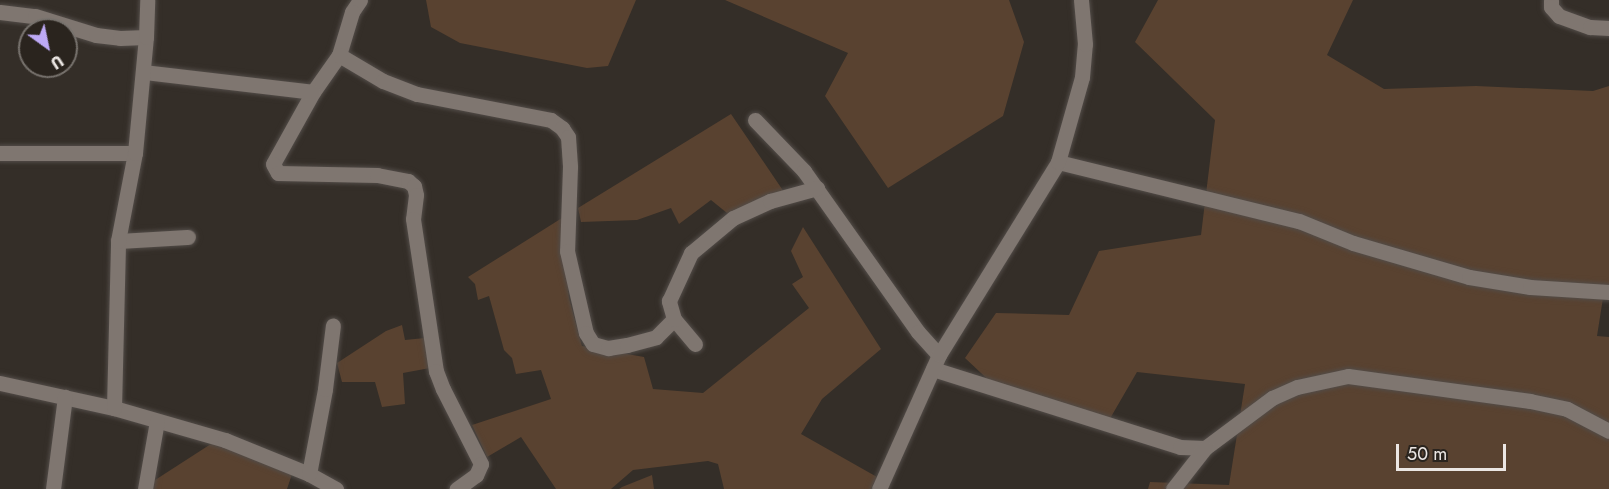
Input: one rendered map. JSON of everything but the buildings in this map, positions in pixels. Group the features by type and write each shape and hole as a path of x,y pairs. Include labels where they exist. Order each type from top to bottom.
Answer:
{"street":[{"path":"114,408 118,241 135,153 147,36 147,0"},
{"path":"360,0 352,12 339,55 313,92 277,158 275,170 279,173 377,175 408,181 416,189 413,219 436,371 481,464 476,476 457,489"},
{"path":"879,489 936,362 1058,162 1082,77 1085,44 1081,0"},
{"path":"1551,0 1551,7 1559,16 1590,27 1609,28"},
{"path":"0,12 35,16 96,34 120,38 147,36"},
{"path":"339,55 383,81 417,94 551,120 562,128 568,137 570,167 567,251 579,312 590,339 593,344 608,348 643,342 666,329 674,319"},
{"path":"144,72 313,92"},
{"path":"755,120 782,145 817,188 912,323 936,362 1180,447 1205,448"},
{"path":"0,153 135,153"},
{"path":"1058,162 1299,220 1353,243 1469,277 1530,287 1609,292"},
{"path":"695,344 674,319 669,301 691,253 713,232 733,218 770,201 817,188"},
{"path":"118,241 188,237"},
{"path":"309,474 325,389 333,325"},
{"path":"1173,489 1205,448 1272,398 1313,383 1348,376 1538,402 1567,409 1609,430"},
{"path":"0,383 114,408 225,440 309,474 336,489"},
{"path":"53,489 65,397"},
{"path":"145,489 157,421"}],"shaded area":[{"path":"426,0 636,0 608,66 587,68 460,43 431,27"},
{"path":"725,0 1009,0 1024,42 1003,116 888,188 825,96 848,53"},
{"path":"1158,0 1353,0 1327,55 1384,89 1476,86 1593,91 1609,86 1609,298 1603,298 1597,336 1609,337 1609,489 1148,489 1150,482 1229,485 1245,384 1137,372 1108,422 999,390 965,358 996,313 1069,315 1099,251 1201,235 1215,120 1135,42"},
{"path":"731,114 784,192 727,213 711,200 679,224 671,208 637,220 581,222 578,208"},
{"path":"562,218 569,298 582,346 644,357 653,389 703,393 809,308 792,284 803,277 791,251 803,227 881,349 822,399 801,434 877,477 871,489 724,489 718,464 708,461 633,470 611,489 556,489 521,437 487,457 472,425 551,399 541,370 516,374 512,358 504,350 489,296 478,300 475,284 468,277"},
{"path":"402,325 405,340 425,338 430,368 403,373 405,404 382,407 375,382 342,382 337,363 386,331"},
{"path":"214,442 292,474 287,489 151,489 152,482"},
{"path":"652,475 654,489 619,489 622,487"}]}
